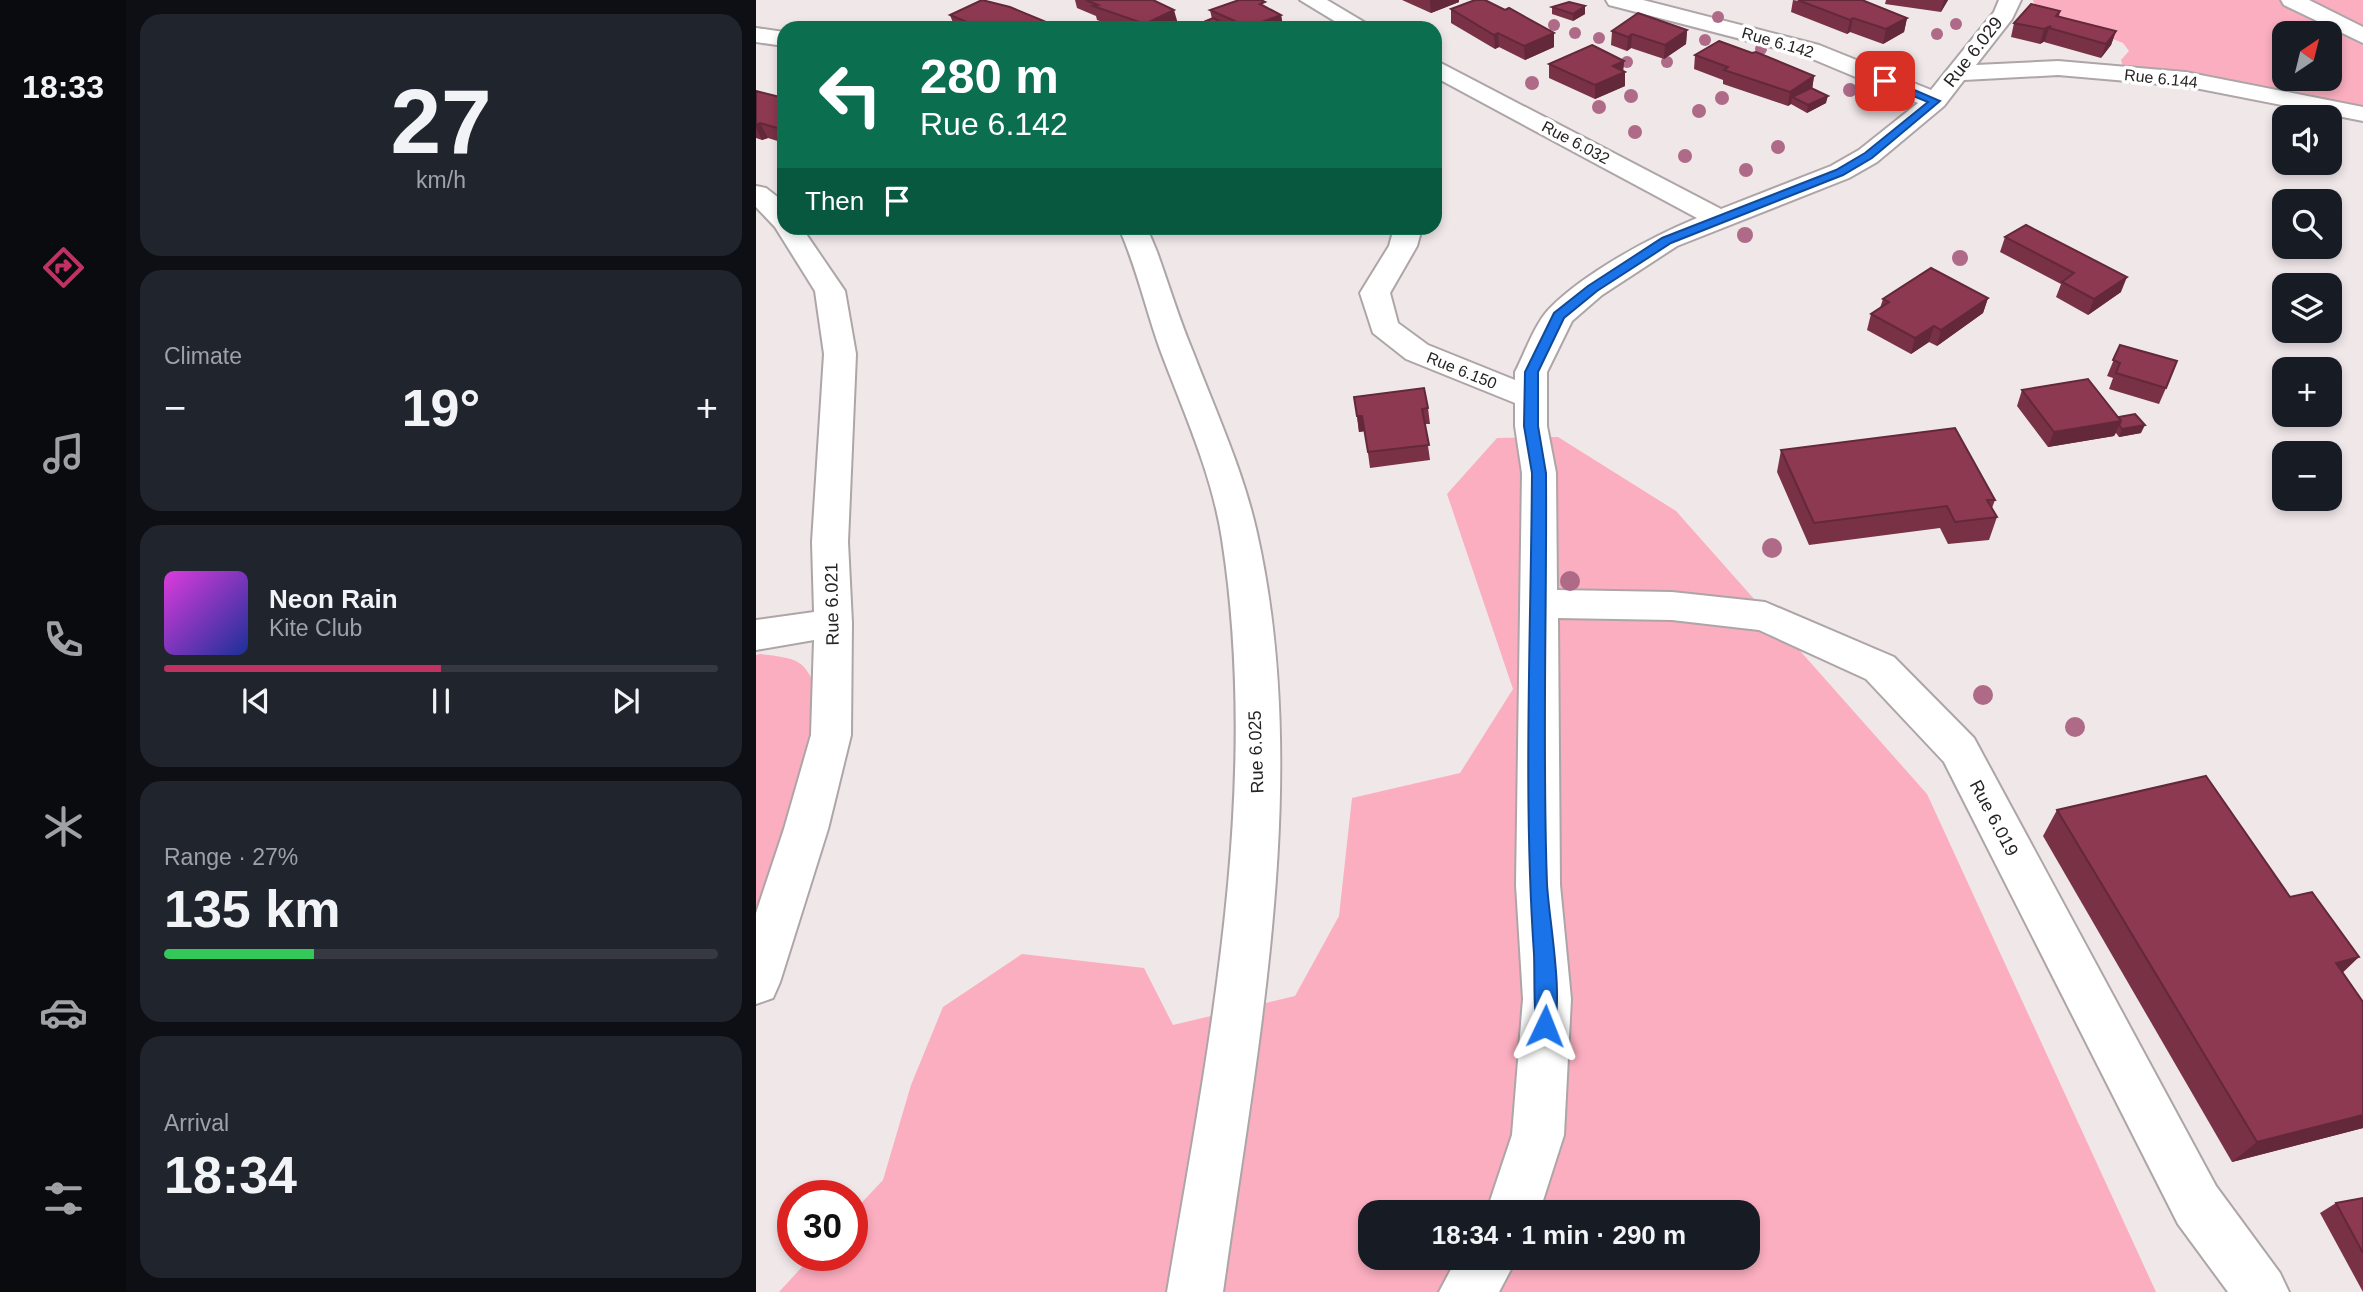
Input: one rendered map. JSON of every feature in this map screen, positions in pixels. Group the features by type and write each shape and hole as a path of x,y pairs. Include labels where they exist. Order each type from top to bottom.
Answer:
{"street":[{"path":"1311,0 1350,21"},
{"name":"Rue 6.142","path":"1617,0 1811,50 1935,101"},
{"name":"Rue 6.029","path":"1516,1200 1538,1135 1547,999 1538,885 1539,473 1532,439 1531,372 1559,316 1584,294 1667,240 1839,172 1868,156 1935,101 2004,13 2010,0"},
{"path":"2292,0 2363,36"},
{"path":"756,35 777,38"},
{"name":"Rue 6.144","path":"1957,73 2058,68 2185,79 2363,114"},
{"name":"Rue 6.032","path":"1442,71 1717,218"},
{"path":"756,194 777,210"},
{"name":"Rue 6.021","path":"756,982 806,829 831,735 833,623 830,542 840,354 830,291 793,235"},
{"name":"Rue 6.025","path":"1136,235 1144,251 1167,326 1209,426 1240,536 1253,640 1258,818 1234,1020 1195,1292"},
{"name":"Rue 6.150","path":"1406,235 1403,246 1376,292 1384,327 1418,352 1530,397"},
{"name":"Rue 6.019","path":"1538,604 1672,606 1765,616 1881,668 1959,750 2197,1205 2261,1292"},
{"path":"756,635 833,623"},
{"path":"1467,1292 1482,1270"}],"shaded area":[{"path":"2033,0 2363,0 2363,120 2342,116 2342,105 2286,105 2162,81 2127,78 2121,60 2129,51 2123,43 2036,9"},
{"path":"1558,437 1676,511 1927,794 2156,1292 779,1292 798,1271 868,1271 868,1196 883,1180 911,1085 943,1007 1022,954 1144,968 1173,1025 1295,996 1339,916 1352,798 1460,773 1513,689 1447,494 1497,438"},
{"path":"756,655 794,660 801,664 811,677 821,701 756,944"}],"building":[{"path":"982,0 1010,7 1044,21 964,21 950,15"},
{"path":"1086,0 1153,0 1174,10 1151,21 1136,21 1093,6 1098,5"},
{"path":"1239,0 1261,0 1265,2 1260,4 1281,15 1264,21 1235,21 1210,10"},
{"path":"1475,0 1485,0 1505,10 1509,8 1554,33 1524,46 1498,33 1494,35 1451,9"},
{"path":"1798,0 1862,0 1907,18 1886,29 1853,18 1850,20"},
{"path":"1569,2 1585,6 1573,14 1552,7"},
{"path":"2031,4 2060,11 2056,16 2116,31 2106,44 2049,28 2051,26 2044,29 2014,23"},
{"path":"1638,13 1687,30 1665,45 1632,34 1628,37 1612,31"},
{"path":"1719,41 1756,52 1814,76 1790,92 1724,70 1728,67 1695,55"},
{"path":"1592,45 1624,61 1613,66 1625,72 1595,85 1549,64"},
{"path":"1811,88 1828,96 1808,105 1792,97"},
{"path":"756,91 777,96 777,128 760,123 756,125"},
{"path":"2026,225 2127,277 2094,299 2062,282 2074,273 2005,237"},
{"path":"1931,268 1988,298 1941,330 1934,326 1915,338 1871,314 1889,302 1883,299"},
{"path":"2120,345 2177,361 2166,388 2116,373 2120,363 2113,360"},
{"path":"2088,379 2121,421 2054,432 2022,390"},
{"path":"1424,388 1428,408 1422,409 1429,445 1368,452 1362,416 1357,416 1354,397"},
{"path":"2135,414 2145,425 2122,429 2119,417"},
{"path":"1955,428 1995,500 1987,500 1997,517 1955,522 1947,506 1814,523 1781,450"},
{"path":"2206,776 2290,897 2312,892 2359,957 2336,963 2363,1002 2363,1115 2257,1142 2057,810"},
{"path":"2363,1198 2363,1253 2336,1203"}],"route":[{"path":"1545,1026 1547,999 1538,885 1539,473 1532,439 1531,372 1559,316 1592,289 1667,240 1839,172 1868,156 1935,101 1885,81"}]}
